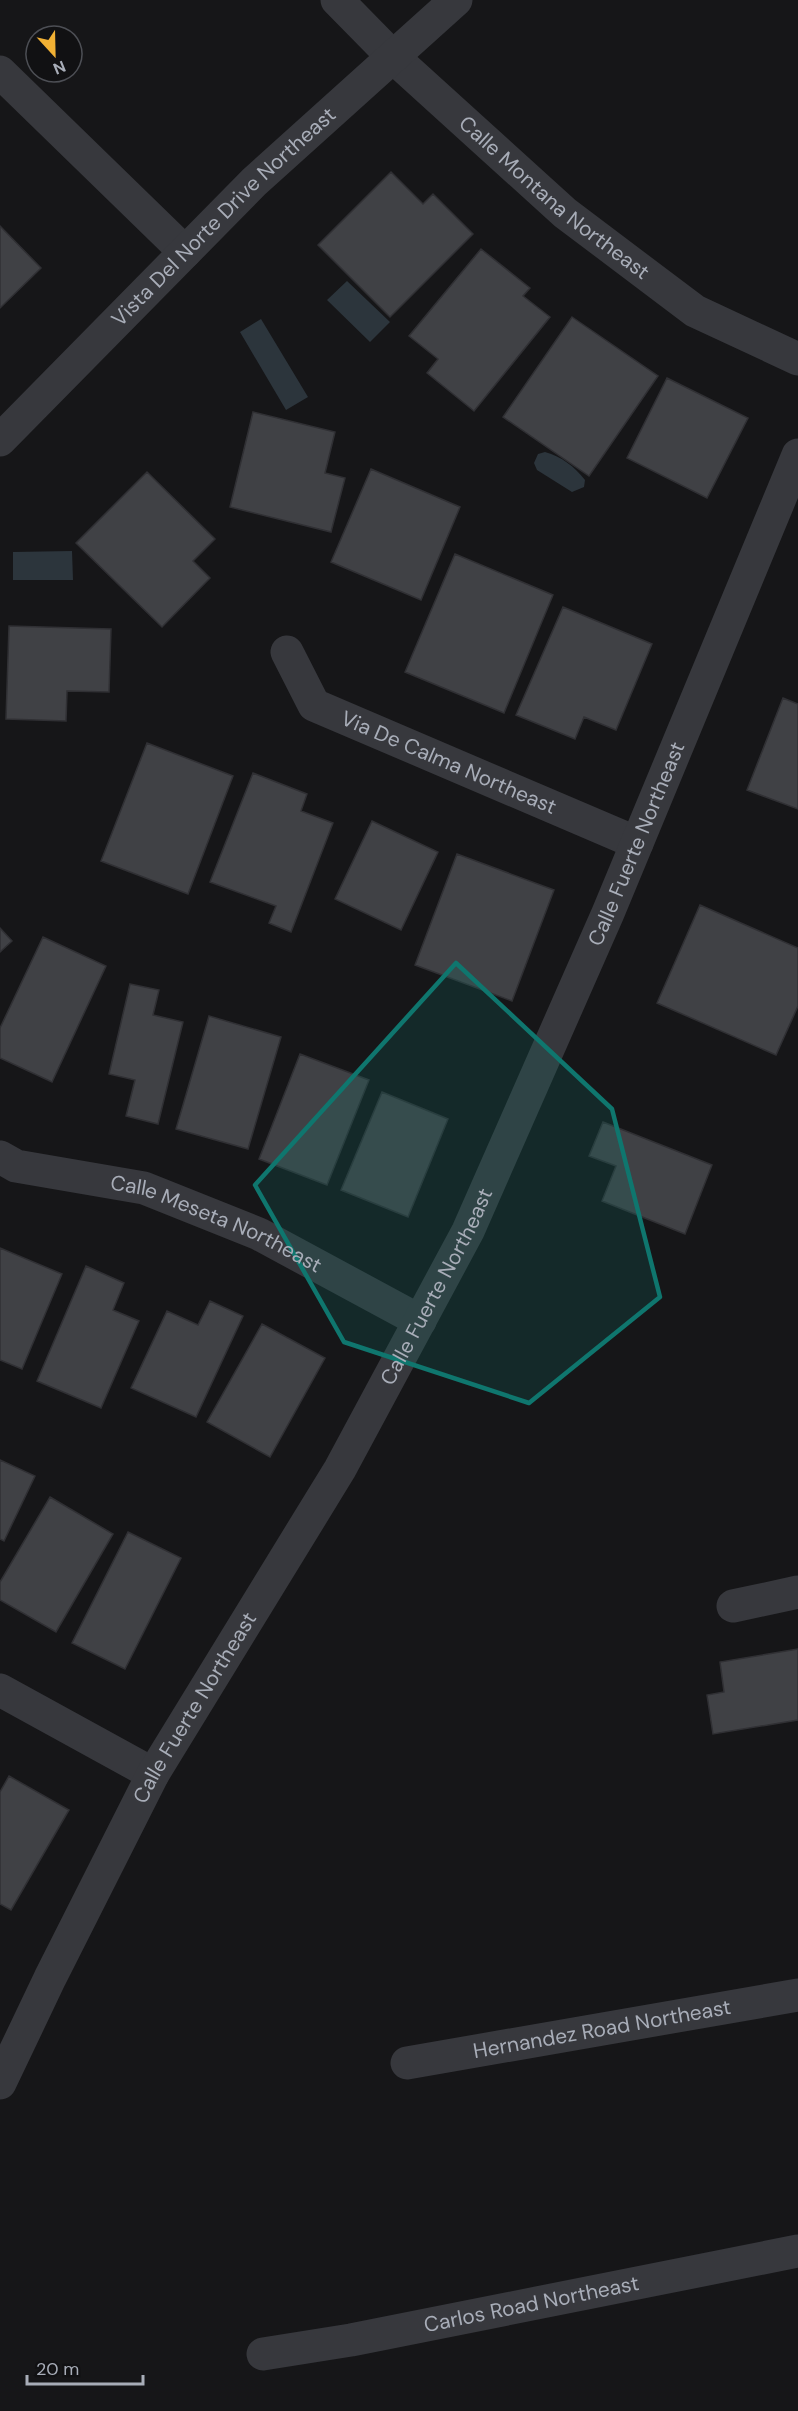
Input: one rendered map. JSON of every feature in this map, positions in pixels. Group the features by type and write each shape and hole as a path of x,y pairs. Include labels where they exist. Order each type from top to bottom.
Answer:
{"street":[{"name":"Calle Montana Northeast","path":"337,0 393,57 565,213 695,311 798,359"},
{"name":"Vista Del Norte Drive Northeast","path":"0,440 255,182 456,0"},
{"path":"0,72 185,252"},
{"name":"Calle Fuerte Northeast","path":"0,2083 153,1774 340,1469 468,1231 637,843 798,454"},
{"name":"Via De Calma Northeast","path":"287,652 314,705 637,843"},
{"name":"Calle Meseta Northeast","path":"0,1157 16,1166 144,1188 259,1234 420,1321"},
{"path":"733,1606 798,1592"},
{"path":"0,1690 153,1774"},
{"name":"Hernandez Road Northeast","path":"407,2063 798,1995"},
{"name":"Carlos Road Northeast","path":"263,2355 798,2251"}],"highlighted area":[{"path":"456,963 612,1109 660,1297 529,1403 344,1342 255,1185"}],"shaded area":[{"path":"347,281 390,322 370,342 327,300"},
{"path":"261,319 308,397 286,410 240,332"},
{"path":"545,452 572,466 585,480 584,487 572,492 537,470 534,463 538,454"},
{"path":"72,551 73,580 13,580 13,552"}],"building":[{"path":"391,172 423,204 433,194 473,234 390,317 318,245"},
{"path":"0,226 41,268 0,308"},
{"path":"481,249 530,288 523,296 550,317 474,411 427,373 438,359 409,336"},
{"path":"572,317 658,376 589,476 503,417"},
{"path":"667,378 748,418 707,498 627,458"},
{"path":"253,412 335,432 325,473 345,478 331,532 230,507"},
{"path":"371,469 460,507 421,600 331,562"},
{"path":"147,472 215,539 193,561 210,578 162,627 76,543"},
{"path":"455,554 553,595 504,713 405,672"},
{"path":"563,607 652,644 616,730 584,717 575,739 516,715"},
{"path":"9,626 111,629 109,692 67,691 66,721 6,719"},
{"path":"783,698 798,704 798,809 747,790"},
{"path":"147,743 233,776 188,894 101,861"},
{"path":"253,773 307,794 301,811 333,823 291,932 269,923 276,906 210,882"},
{"path":"372,821 438,852 401,930 335,899"},
{"path":"457,854 554,890 512,1001 415,965"},
{"path":"700,905 798,948 798,1006 776,1055 657,1003"},
{"path":"0,928 12,941 0,952"},
{"path":"43,937 106,966 52,1082 0,1058 0,1028"},
{"path":"130,984 159,990 153,1015 183,1022 158,1124 126,1116 135,1080 109,1074"},
{"path":"209,1016 281,1037 248,1149 176,1129"},
{"path":"300,1054 369,1080 327,1185 259,1159"},
{"path":"382,1092 448,1119 408,1217 341,1190"},
{"path":"603,1122 712,1165 685,1234 602,1201 616,1166 589,1156"},
{"path":"0,1248 62,1274 22,1369 0,1360"},
{"path":"86,1266 124,1283 113,1310 139,1321 101,1408 37,1381"},
{"path":"210,1301 243,1316 196,1417 131,1388 167,1311 198,1325"},
{"path":"262,1324 325,1358 270,1457 207,1422"},
{"path":"0,1460 35,1476 4,1541 0,1539"},
{"path":"50,1497 113,1534 56,1632 0,1600 0,1582"},
{"path":"128,1532 181,1558 125,1669 72,1643"},
{"path":"798,1649 798,1720 713,1734 707,1695 724,1692 720,1662"},
{"path":"9,1776 69,1810 11,1910 0,1904 0,1792"}]}
